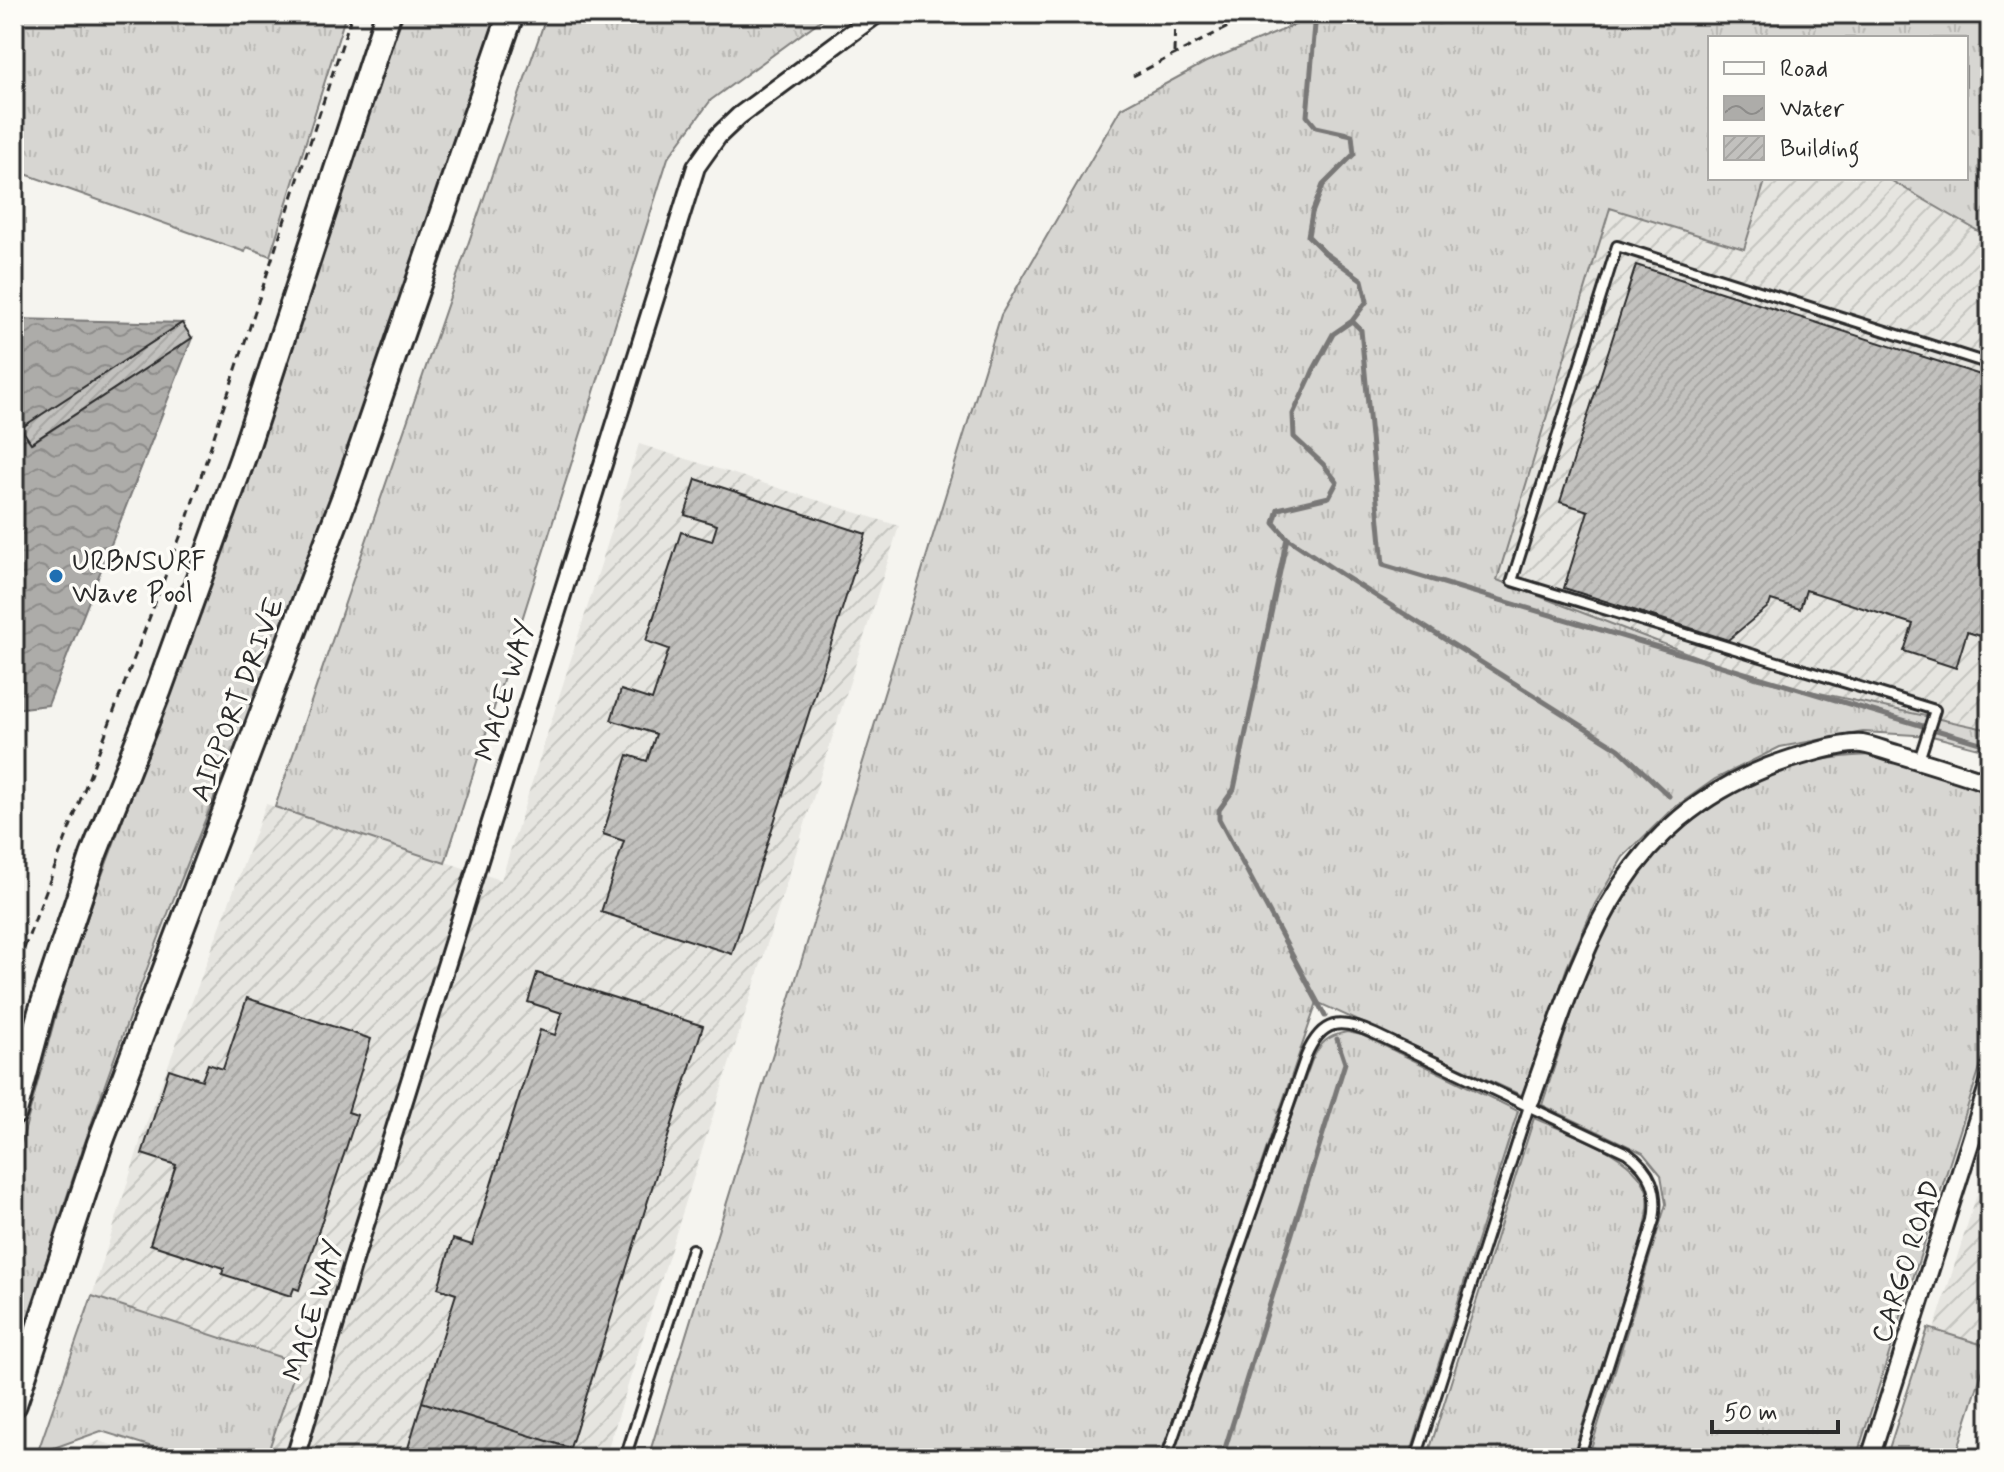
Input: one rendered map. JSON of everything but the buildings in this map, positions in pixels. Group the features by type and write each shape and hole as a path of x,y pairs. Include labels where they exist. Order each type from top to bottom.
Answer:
{"main road":[{"path":"14,1112 41,1012 93,856 159,689 243,457 388,14"},
{"name":"AIRPORT DRIVE","path":"14,1404 104,1129 348,488 511,14"}],"street":[{"name":"MACE WAY","path":"295,1458 353,1263 696,167 718,136 739,116 877,14"},
{"path":"1530,1103 1596,927 1623,878 1654,842 1695,805 1738,779 1794,757 1860,744 1990,783"},
{"name":"CARGO ROAD","path":"1870,1458 1990,1080"}],"lane":[{"path":"1919,760 1935,710 1512,581 1617,246 1990,364"},
{"path":"1166,1458 1306,1056 1313,1039 1322,1029 1343,1023 1358,1026 1530,1103 1627,1153 1640,1163 1655,1190 1654,1220 1579,1458"},
{"path":"1416,1458 1530,1103"},
{"path":"625,1458 692,1249"}],"path":[{"path":"14,975 188,516 352,14"},
{"path":"1174,53 1175,14"},
{"path":"1133,76 1253,14"}],"shaded area":[{"path":"1765,180 1890,180 1990,238 1990,730 1755,679 1496,580 1610,208 1744,248"},
{"path":"639,444 899,526 605,1458 266,1458 298,1363 92,1296 144,1130 266,804 501,880"},
{"path":"1990,1153 1990,1348 1934,1330"},
{"path":"99,1441 153,1458 54,1458"}],"green space":[{"path":"14,14 346,14 270,256 247,247 245,252 14,170"},
{"path":"404,14 496,14 392,330 277,642 172,903 108,1076 49,1251 14,1369 14,1170 62,992 98,886 257,459 334,205"},
{"path":"547,14 829,14 711,100 668,158 445,863 275,807"},
{"path":"1321,14 1418,14 1438,24 1488,14 1990,14 1990,238 1890,180 1968,180 1968,36 1708,36 1708,180 1765,180 1744,249 1610,208 1497,580 1755,679 1990,730 1990,751 1932,736 1863,732 1780,747 1715,779 1671,810 1623,857 1595,904 1567,967 1523,1096 1317,1002 1160,1458 648,1458 1001,315 1121,108 1206,62"},
{"path":"1897,754 1963,764 1990,773 1990,1036 1856,1458 1588,1458 1666,1204 1661,1175 1643,1153 1542,1105 1573,1009 1601,939 1627,892 1664,845 1686,824 1735,790 1761,777 1802,764 1842,757"},
{"path":"1347,1032 1362,1035 1518,1111 1409,1458 1172,1458 1250,1229 1312,1060 1325,1041"},
{"path":"1534,1118 1601,1147 1632,1169 1643,1181 1648,1196 1644,1233 1572,1458 1427,1458"},
{"path":"92,1296 298,1363 266,1458 188,1458 101,1431 37,1454"},
{"path":"1928,1328 1990,1347 1955,1458 1886,1458"}],"water":[{"path":"14,319 182,323 21,429 24,433 14,440"},
{"name":"URBNSURF Wave Pool","path":"192,338 48,705 14,709 14,446 27,438 32,443"}],"waterway":[{"path":"1312,14 1315,25 1307,116 1316,127 1352,135 1354,154 1323,185 1312,213 1308,236 1325,253 1362,280 1367,301 1352,321 1333,334 1293,414 1294,437 1337,482 1329,497 1278,509 1274,523 1287,538 1234,789 1219,810 1219,819 1325,1016"},
{"path":"1352,321 1361,330 1383,565 1990,746"},
{"path":"1287,538 1619,749 1669,796"},
{"path":"1222,1458 1345,1063 1337,1039"}],"place":[{"name":"URBNSURF Wave Pool","path":"56,576"}]}
